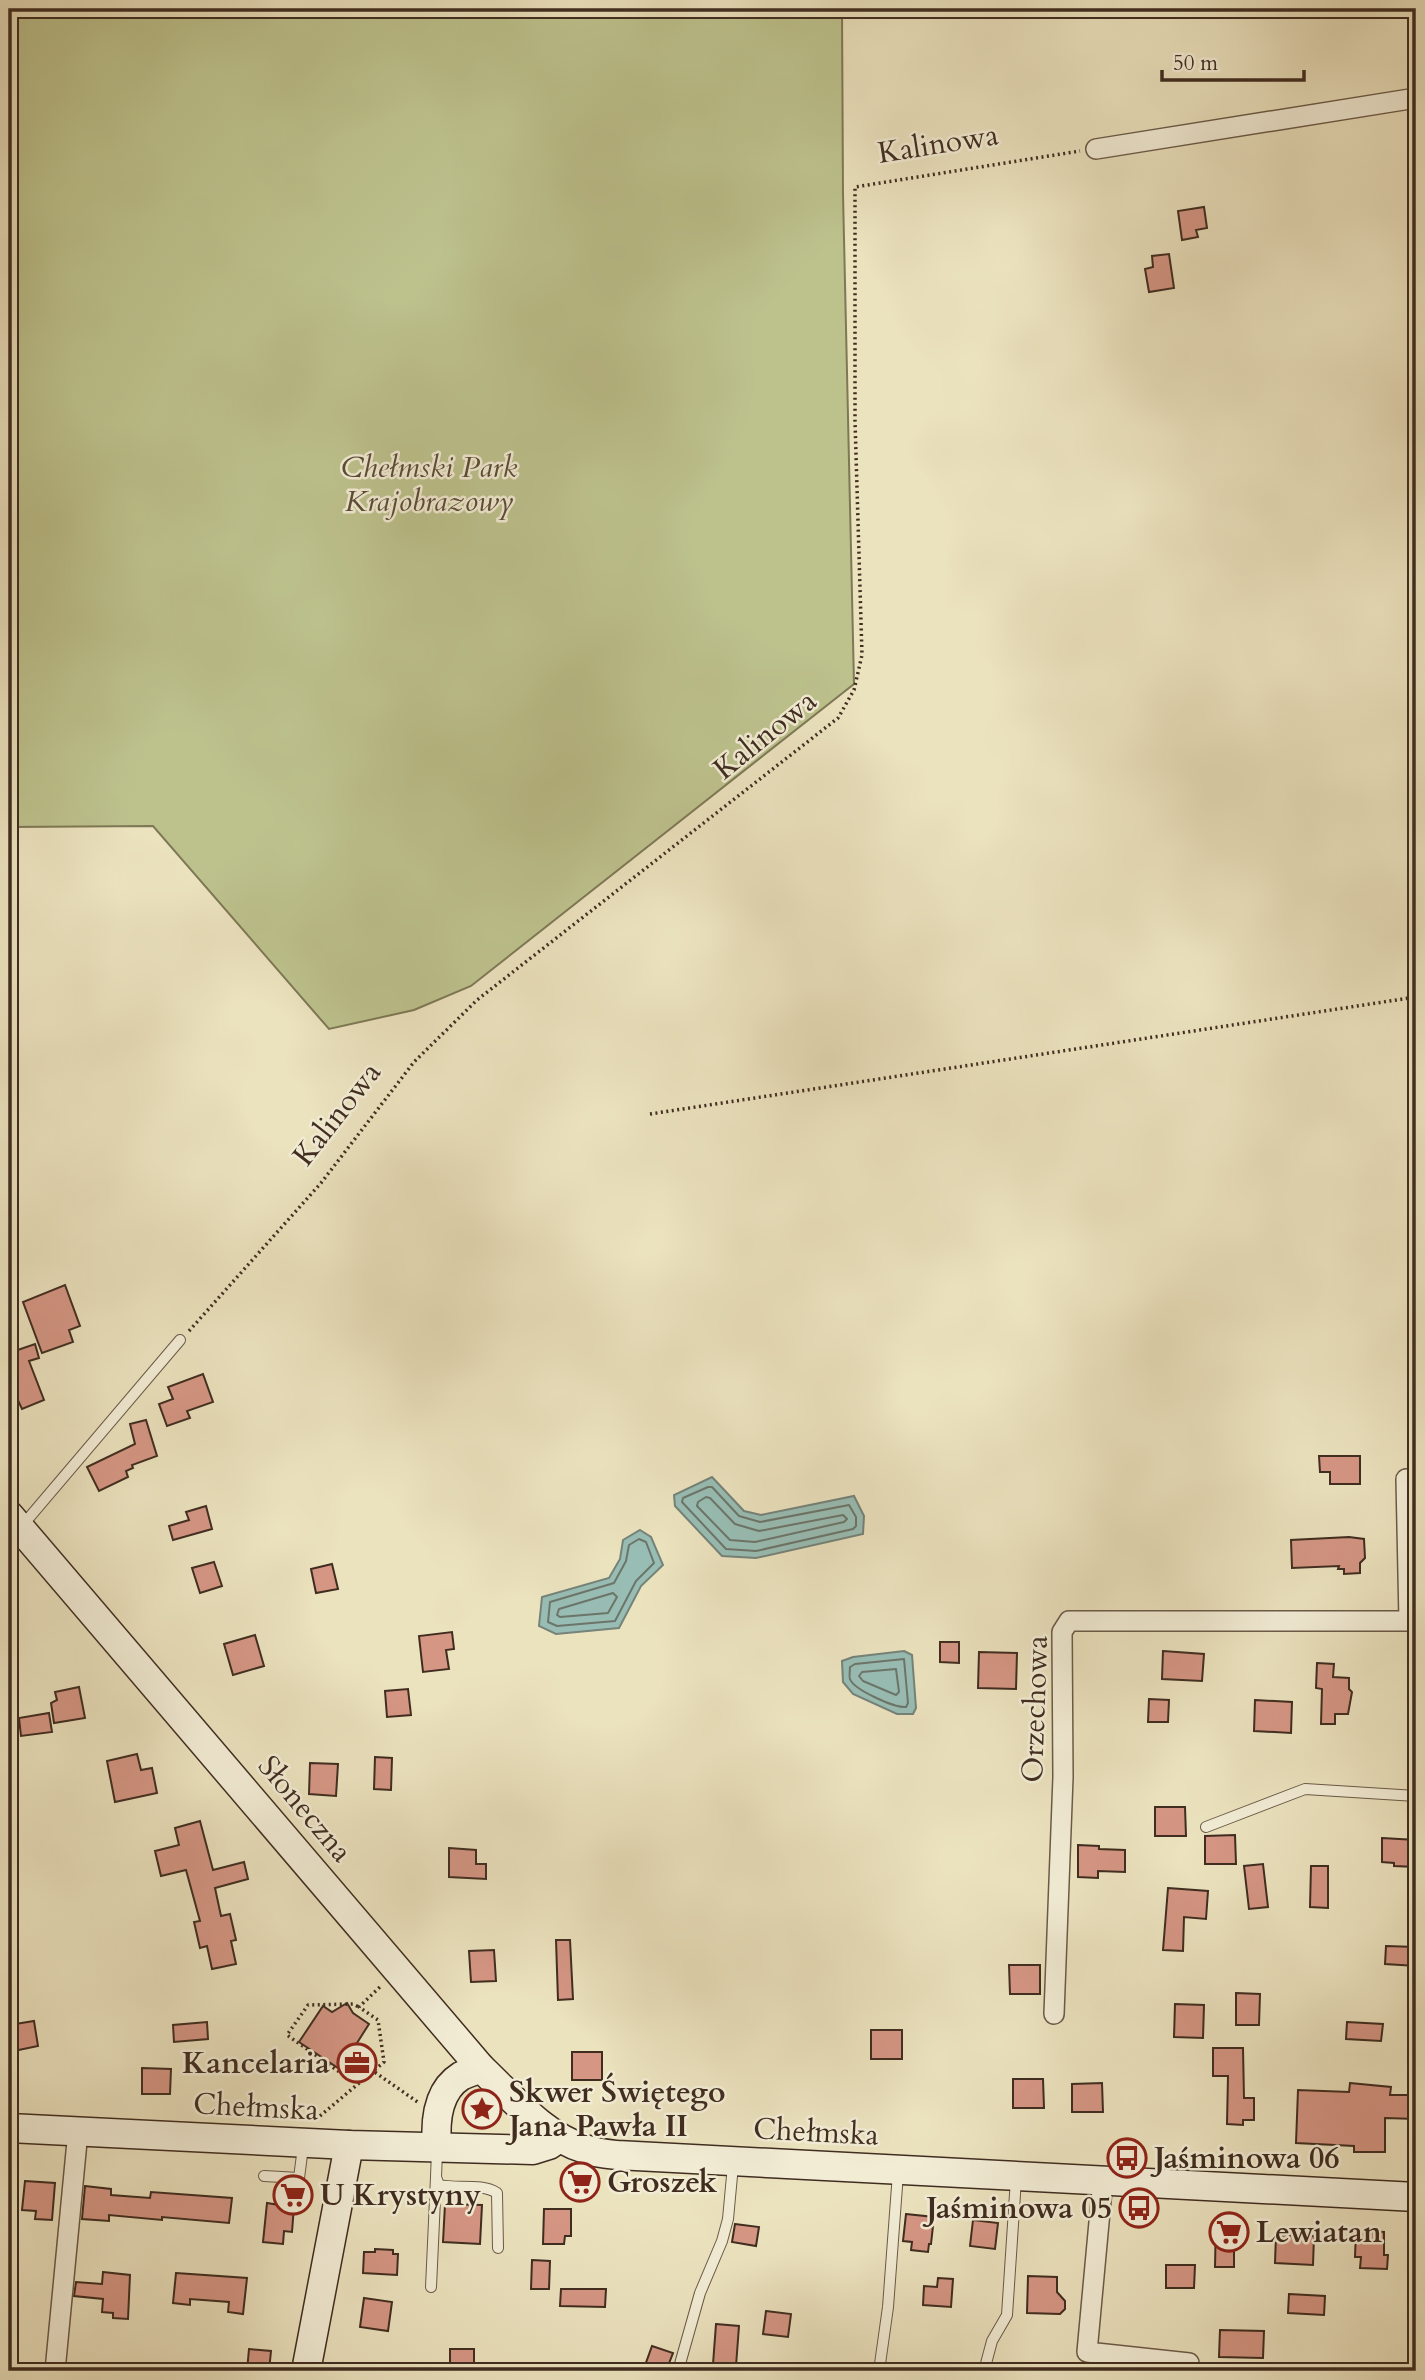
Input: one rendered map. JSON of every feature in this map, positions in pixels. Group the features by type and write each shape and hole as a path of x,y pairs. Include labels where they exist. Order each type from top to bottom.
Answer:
{"main road":[{"name":"Słoneczna","path":"15,1522 481,2068 559,2138"},
{"path":"437,2147 435,2124 442,2098 459,2077 481,2068"},
{"name":"Chełmska","path":"9,2128 349,2145 533,2150 549,2145 559,2138 585,2150 617,2155 1416,2197"},
{"path":"306,2371 349,2145"}],"street":[{"path":"1096,149 1416,99"},
{"name":"Orzechowa","path":"1054,2014 1063,1777 1062,1632 1069,1621 1413,1621 1406,1479"},
{"path":"55,2371 78,2132"},
{"path":"1103,2179 1087,2352 1189,2363"}],"lane":[{"path":"15,1522 180,1340"},
{"path":"1206,1827 1305,1789 1416,1796"},
{"path":"264,2176 299,2178 304,2143"},
{"path":"430,2287 437,2147"},
{"path":"678,2371 700,2293 713,2266 728,2219 734,2161"},
{"path":"879,2371 888,2307 898,2169"},
{"path":"984,2371 992,2341 1007,2315 1016,2175"},
{"path":"436,2177 439,2185 490,2189 497,2193 498,2248"}],"path":[{"name":"Kalinowa","path":"180,1340 321,1183 414,1062 477,1000 838,718 854,690 862,655 855,421 855,187 1096,149"},
{"path":"650,1114 1416,997"},
{"path":"359,2007 384,1984"},
{"path":"320,2116 383,2062 378,2020 353,2004 309,2005 287,2035 348,2077"},
{"path":"366,2066 422,2105"}],"green space":[{"name":"Chełmski Park Krajobrazowy","path":"9,9 842,9 843,194 854,684 471,986 414,1010 329,1029 153,826 9,827"}],"water":[{"path":"712,1477 744,1511 761,1515 854,1496 864,1516 863,1534 756,1558 722,1556 675,1506 674,1495"},
{"path":"640,1530 651,1537 663,1565 641,1586 619,1628 556,1634 539,1626 542,1597 609,1578 620,1559 623,1540"},
{"path":"904,1651 912,1655 916,1708 913,1714 897,1714 853,1694 843,1682 842,1661 853,1657"}],"building":[{"path":"1204,207 1207,228 1196,230 1198,237 1182,240 1178,211"},
{"path":"1169,254 1174,288 1149,292 1145,269 1153,267 1152,256"},
{"path":"65,1285 80,1326 69,1330 73,1342 42,1353 23,1302"},
{"path":"35,1344 39,1358 29,1361 44,1400 22,1409 16,1396 12,1398 9,1390 9,1353"},
{"path":"203,1374 213,1402 187,1411 190,1418 167,1426 159,1404 173,1399 168,1387"},
{"path":"146,1420 157,1456 132,1465 133,1468 126,1471 128,1477 99,1491 87,1467 135,1444 130,1424"},
{"path":"1319,1456 1360,1456 1360,1484 1330,1484 1330,1472 1320,1472"},
{"path":"206,1506 212,1529 173,1540 169,1526 189,1520 186,1512"},
{"path":"1349,1537 1364,1539 1365,1558 1360,1563 1360,1573 1344,1574 1344,1569 1338,1569 1339,1566 1292,1568 1291,1540"},
{"path":"214,1562 222,1586 200,1593 192,1568"},
{"path":"332,1564 338,1589 316,1593 311,1569"},
{"path":"452,1632 454,1649 446,1650 449,1669 423,1672 419,1636"},
{"path":"255,1635 264,1666 233,1675 224,1644"},
{"path":"940,1642 959,1642 959,1663 940,1662"},
{"path":"1163,1651 1204,1654 1202,1681 1162,1679"},
{"path":"979,1652 1017,1653 1016,1689 978,1688"},
{"path":"1317,1663 1334,1664 1333,1677 1349,1678 1349,1689 1352,1692 1348,1714 1335,1714 1335,1724 1321,1724 1322,1689 1316,1688"},
{"path":"79,1687 85,1718 54,1723 51,1703 57,1700 55,1692"},
{"path":"408,1689 411,1715 387,1717 385,1691"},
{"path":"1149,1699 1169,1700 1168,1722 1148,1722"},
{"path":"1255,1700 1292,1702 1291,1733 1254,1731"},
{"path":"49,1713 52,1732 21,1736 19,1718"},
{"path":"137,1754 141,1770 152,1768 157,1793 115,1802 107,1761"},
{"path":"375,1757 392,1758 391,1790 374,1789"},
{"path":"310,1763 338,1764 336,1796 309,1794"},
{"path":"1155,1807 1185,1807 1186,1836 1155,1836"},
{"path":"200,1821 213,1870 244,1862 248,1879 215,1888 221,1916 230,1914 236,1940 231,1941 236,1964 212,1969 207,1946 200,1948 194,1922 200,1921 186,1870 161,1876 155,1851 179,1845 175,1828"},
{"path":"1235,1835 1236,1864 1205,1864 1205,1836"},
{"path":"1382,1838 1416,1840 1416,1867 1394,1866 1394,1863 1382,1862"},
{"path":"1078,1845 1125,1850 1125,1872 1098,1871 1098,1878 1078,1877"},
{"path":"449,1848 476,1850 476,1864 486,1864 486,1879 449,1877"},
{"path":"1263,1864 1268,1907 1249,1909 1244,1866"},
{"path":"1311,1866 1328,1866 1328,1908 1310,1907"},
{"path":"1168,1888 1208,1891 1206,1919 1184,1917 1183,1951 1163,1950"},
{"path":"556,1940 570,1940 573,1999 558,2000"},
{"path":"1386,1946 1416,1947 1416,1966 1385,1964"},
{"path":"494,1950 496,1981 471,1982 469,1951"},
{"path":"1009,1965 1040,1965 1040,1994 1010,1994"},
{"path":"1236,1993 1260,1994 1259,2025 1236,2025"},
{"path":"347,2003 353,2013 369,2024 357,2043 374,2055 358,2077 349,2071 347,2074 299,2042 323,2006 332,2012"},
{"path":"1175,2004 1204,2005 1203,2038 1174,2037"},
{"path":"34,2021 38,2046 9,2052 9,2025"},
{"path":"207,2022 208,2039 174,2042 173,2025"},
{"path":"1347,2022 1383,2024 1381,2041 1346,2039"},
{"path":"871,2030 902,2030 902,2059 871,2059"},
{"path":"1213,2048 1243,2048 1244,2098 1254,2098 1254,2120 1243,2120 1243,2125 1227,2124 1228,2076 1213,2076"},
{"path":"572,2052 602,2052 602,2080 572,2080"},
{"path":"142,2068 171,2069 170,2094 142,2094"},
{"path":"1013,2079 1043,2079 1044,2108 1013,2108"},
{"path":"1102,2083 1103,2112 1072,2112 1072,2084"},
{"path":"1350,2083 1391,2087 1390,2095 1416,2095 1416,2119 1385,2118 1385,2152 1354,2152 1354,2146 1296,2143 1298,2090 1349,2092"},
{"path":"25,2181 55,2183 52,2220 35,2219 36,2211 22,2210"},
{"path":"281,2184 307,2187 305,2207 294,2206 292,2232 284,2231 283,2244 263,2242 267,2203 279,2205"},
{"path":"85,2186 111,2189 111,2195 150,2198 151,2192 232,2198 229,2223 109,2215 109,2221 82,2219"},
{"path":"445,2204 482,2205 480,2244 443,2242"},
{"path":"544,2209 571,2209 571,2236 565,2236 564,2244 543,2244"},
{"path":"906,2214 934,2217 928,2252 911,2250 912,2242 903,2241"},
{"name":"Lewiatan","path":"1216,2218 1242,2219 1242,2245 1234,2245 1234,2267 1215,2267"},
{"path":"973,2220 998,2223 995,2249 970,2246"},
{"path":"735,2224 759,2227 756,2246 732,2242"},
{"path":"1356,2230 1384,2232 1384,2255 1388,2255 1387,2269 1360,2268 1361,2257 1355,2257"},
{"path":"1276,2235 1314,2236 1313,2265 1275,2263"},
{"path":"375,2249 393,2250 393,2254 398,2254 397,2275 363,2273 364,2252 375,2252"},
{"path":"532,2260 550,2261 549,2289 531,2289"},
{"path":"1166,2265 1195,2265 1194,2288 1166,2288"},
{"path":"103,2272 130,2275 128,2319 113,2318 113,2313 102,2312 103,2299 74,2296 76,2282 102,2284"},
{"path":"176,2273 247,2278 243,2314 228,2312 229,2302 190,2299 190,2305 173,2303"},
{"path":"1028,2276 1057,2277 1057,2292 1065,2301 1065,2309 1060,2314 1027,2313"},
{"path":"938,2278 953,2279 951,2307 923,2305 924,2286 937,2287"},
{"path":"561,2289 606,2289 605,2307 560,2306"},
{"path":"1289,2294 1325,2296 1324,2315 1288,2313"},
{"path":"364,2298 392,2302 388,2331 360,2327"},
{"path":"766,2311 791,2314 788,2337 763,2334"},
{"path":"716,2324 739,2326 736,2366 713,2364"},
{"path":"1220,2330 1264,2331 1263,2358 1219,2357"},
{"path":"652,2346 673,2353 666,2371 643,2371"},
{"path":"249,2349 271,2351 269,2371 247,2371"},
{"path":"450,2349 474,2349 474,2365 450,2364"}],"place":[{"name":"Kancelaria","path":"357,2063"},
{"name":"Skwer Świętego Jana Pawła II","path":"482,2109"},
{"name":"Jaśminowa 06","path":"1127,2158"},
{"name":"Groszek","path":"580,2182"},
{"name":"U Krystyny","path":"293,2195"},
{"name":"Jaśminowa 05","path":"1139,2208"},
{"name":"Lewiatan","path":"1229,2232"}]}
